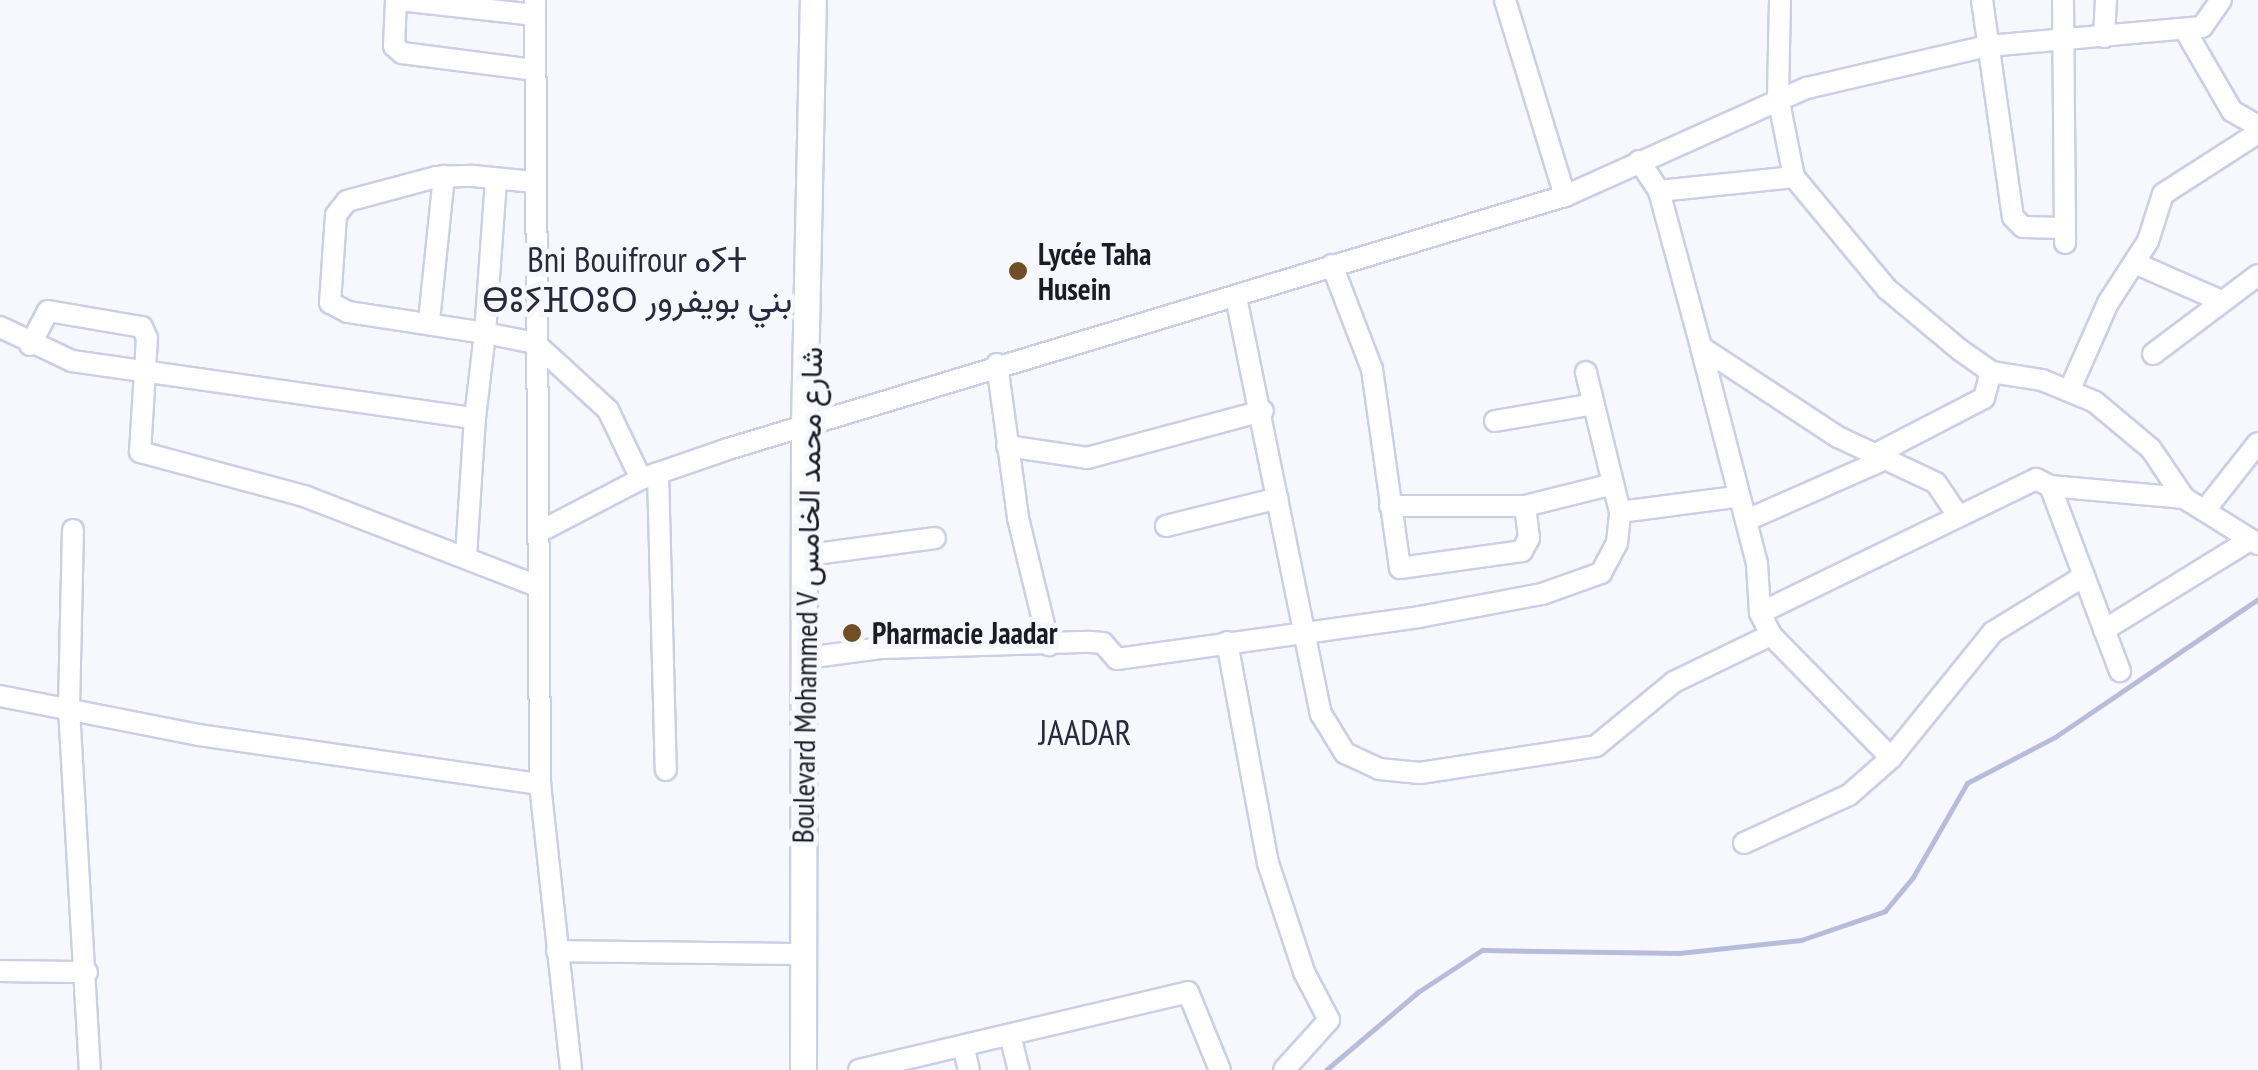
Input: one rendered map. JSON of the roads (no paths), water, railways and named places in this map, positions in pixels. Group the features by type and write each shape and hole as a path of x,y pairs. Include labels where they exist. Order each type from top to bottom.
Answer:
{"main road":[{"name":"Boulevard Mohammed V شارع محمد الخامس","path":"803,1070 808,554 804,425 813,0"}],"street":[{"path":"534,70 402,53 394,46 398,0 535,7 540,784 571,1070"},
{"path":"1505,0 1565,196"},
{"path":"1780,0 1778,97 1794,177 1887,289 1990,372 2070,389 2151,449 2184,498"},
{"path":"1982,0 2013,217 2023,227 2065,236 2063,0"},
{"path":"2104,37 2106,0"},
{"path":"538,532 650,476 804,425 1565,196 1778,97 1988,46 2185,30 2209,22 2221,0"},
{"path":"2070,389 2108,304 2136,264 2164,194 2258,129 2232,111 2185,30"},
{"path":"1640,161 1659,191 1701,346 1736,497 1747,520 1760,613 1771,634 1892,758"},
{"path":"534,182 444,176 347,201 336,215 328,299 336,308 535,343 608,410 650,476 666,770"},
{"path":"429,322 444,176"},
{"path":"1659,191 1794,177"},
{"path":"466,556 496,180"},
{"path":"2136,264 2219,300"},
{"path":"1332,266 1372,369 1400,568 1522,550 1529,538 1525,506"},
{"path":"2153,354 2219,300 2258,276"},
{"path":"1236,297 1263,411 1321,714 1345,752 1380,769 1420,773 1596,746 1674,682 1771,634"},
{"path":"30,345 48,311 142,327 144,371 137,442 143,454 304,496 537,586"},
{"path":"0,327 30,345 72,361 475,418"},
{"path":"1701,346 1877,459 1936,483 1957,514"},
{"path":"997,364 1006,446 1050,645"},
{"path":"806,658 882,648 1102,643 1117,659 1302,629 1420,617 1542,594 1601,573 1617,542 1620,512 1586,372"},
{"path":"1747,520 1877,459 1984,398 1990,372"},
{"path":"1495,421 1594,404"},
{"path":"1006,446 1088,458 1263,411"},
{"path":"2205,510 2258,442"},
{"path":"1760,613 2030,479 2050,486 2184,498 2254,542 2104,630"},
{"path":"1390,506 1525,506 1614,484"},
{"path":"2050,486 2120,672"},
{"path":"1620,512 1736,497"},
{"path":"1166,526 1278,498"},
{"path":"73,530 69,709 90,1070"},
{"path":"808,554 934,538"},
{"path":"1744,843 1849,795 1892,758 1993,632 2084,576"},
{"path":"1227,642 1268,863 1304,972 1329,1020 1284,1070"},
{"path":"0,696 540,784"},
{"path":"556,951 805,954"},
{"path":"0,971 86,972"},
{"path":"859,1070 966,1059 1010,1038 1188,992 1220,1070"},
{"path":"1010,1038 1020,1070"}],"waterway":[{"path":"1326,1070 1418,992 1482,950 1679,953 1801,940 1885,911 1913,877 1967,783 2055,737 2258,599"}],"place":[{"name":"Lycée Taha Husein","path":"1018,271"},
{"name":"Pharmacie Jaadar","path":"852,633"}],"district":[{"name":"Bni Bouifrour ⴰⵢⵜ ⴱⵓⵢⴼⵔⵓⵔ بني بويفرور","path":"637,279"},
{"name":"JAADAR","path":"1085,732"}]}
